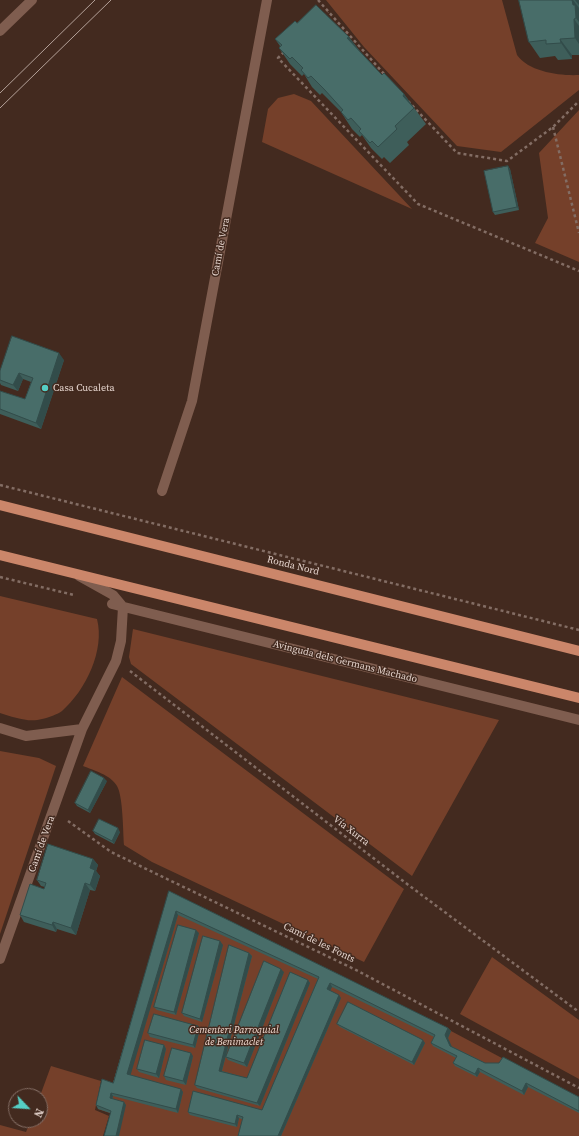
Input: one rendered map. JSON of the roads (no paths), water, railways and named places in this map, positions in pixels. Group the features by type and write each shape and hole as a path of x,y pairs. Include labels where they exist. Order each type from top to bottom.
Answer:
{"main road":[{"name":"Ronda Nord","path":"0,505 579,651"},
{"path":"0,555 579,698"}],"street":[{"path":"0,31 32,0"},
{"name":"Camí de Vera","path":"162,491 192,401 267,0"},
{"path":"74,574 113,595 123,607"},
{"name":"Avinguda dels Germans Machado","path":"112,604 579,720"},
{"name":"Camí de Vera","path":"0,959 82,729 116,661 121,641 123,607"},
{"path":"0,728 26,736 82,729"}],"tram line":[{"path":"0,93 95,0"},
{"path":"0,108 111,0"}],"place":[{"name":"Casa Cucaleta","path":"45,388"}],"park label":[{"name":"Cementeri Parroquial de Benimaclet","path":"234,1036"}]}
